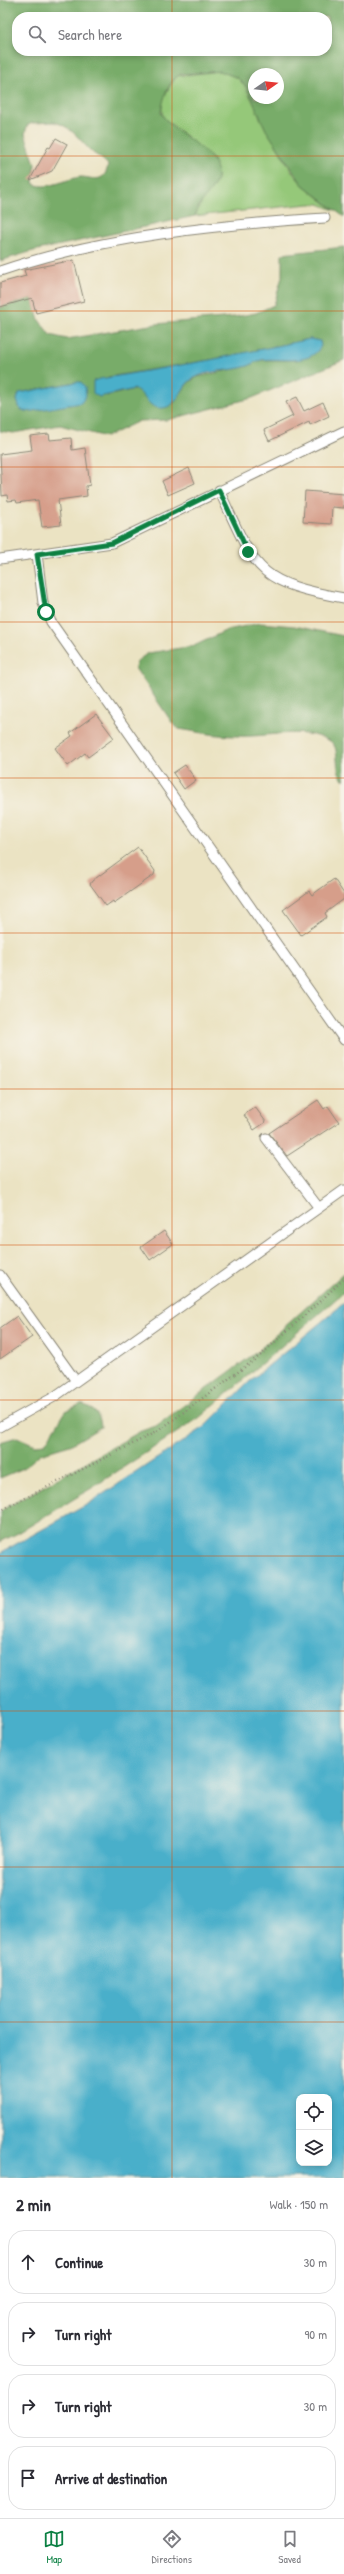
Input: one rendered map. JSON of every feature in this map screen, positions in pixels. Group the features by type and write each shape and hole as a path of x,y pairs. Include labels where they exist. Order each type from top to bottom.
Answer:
{"lane":[{"path":"0,271 55,255 208,227 325,218"},
{"path":"0,559 112,543 344,430"},
{"path":"219,490 246,547 262,570 290,586 344,598"},
{"path":"37,554 43,602 51,622 344,1040"},
{"path":"266,1138 319,1208"},
{"path":"0,1427 36,1408 76,1381 344,1190"},
{"path":"0,1275 76,1381"}],"path":[{"path":"0,1511 158,1431 261,1355 344,1279"}],"green space":[{"path":"0,0 344,0 344,217 302,184 266,130 254,104 284,104 284,68 248,68 248,90 238,78 220,71 182,74 173,80 167,90 161,113 175,129 196,144 213,160 217,169 217,179 215,184 199,206 195,216 33,251 0,261","holes":["54,122 71,130 93,153 108,165 102,177 98,179 81,177 44,186 33,183 35,164 25,134 27,126 32,123"]},
{"path":"220,71 238,78 248,90 248,104 254,104 262,122 293,173 302,184 334,210 319,204 309,204 195,216 203,199 214,160 164,118 162,113 163,101 177,76"},
{"path":"344,247 344,360 252,398 167,420 139,421 106,437 60,425 13,433 0,431 0,307 32,298 39,320 50,335 67,339 156,324 234,317 256,313 274,305 282,277 282,254","holes":["310,339 320,341 318,351 296,360 259,360 248,366 197,377 188,383 174,403 148,402 140,391 135,389 107,396 108,377 210,360","76,382 20,409 17,400 19,393"]},
{"path":"260,623 294,626 344,636 344,780 338,771 337,754 334,744 319,737 296,733 229,736 179,729 173,724 135,668 137,661 148,653 194,646 227,630"},
{"path":"344,1273 344,1292 199,1418 95,1486 20,1532 0,1542 0,1511 141,1431 156,1426 258,1351"},
{"path":"81,1404 89,1407 98,1415 101,1427 70,1445 40,1454 24,1468 0,1478 0,1442 17,1437 35,1445 45,1444 66,1411"}],"water":[{"path":"310,339 320,341 321,346 315,353 308,357 291,360 272,359 258,361 241,368 211,372 197,376 187,384 178,398 170,406 165,408 154,407 141,393 135,389 99,397 93,393 93,381 100,379 210,360"},
{"path":"81,382 85,387 86,396 81,403 27,412 20,409 17,400 19,393"},
{"path":"344,1303 344,2178 0,2178 0,1553 88,1504 203,1428 250,1381"}],"building":[{"path":"56,138 67,144 52,171 30,180 48,147 50,148"},
{"path":"74,260 84,301 36,313 32,298 0,307 0,283 26,276 24,270"},
{"path":"297,397 304,411 323,402 329,416 310,425 309,422 269,441 264,430 293,416 286,402"},
{"path":"49,434 50,440 71,438 72,450 85,448 90,485 86,486 87,496 58,500 61,525 42,527 38,500 17,503 16,500 8,501 7,495 2,496 0,454 32,450 30,436"},
{"path":"189,468 195,483 168,495 162,481"},
{"path":"305,491 344,494 344,508 332,507 331,524 303,522"},
{"path":"96,714 114,738 88,757 85,753 68,766 55,748 72,736 70,733"},
{"path":"185,765 196,780 184,789 173,773"},
{"path":"138,847 155,871 154,875 114,903 113,901 106,906 90,884"},
{"path":"334,879 344,894 344,899 325,913 327,917 301,935 283,910 309,891 312,895"},
{"path":"318,1100 324,1109 328,1106 339,1122 287,1156 269,1133"},
{"path":"255,1107 266,1122 254,1130 244,1115"},
{"path":"164,1231 173,1244 150,1260 141,1247"},
{"path":"17,1316 32,1337 0,1359 0,1328"}],"route":[{"path":"46,612 42,598 37,554 107,545 125,538 219,490 248,552"}]}
